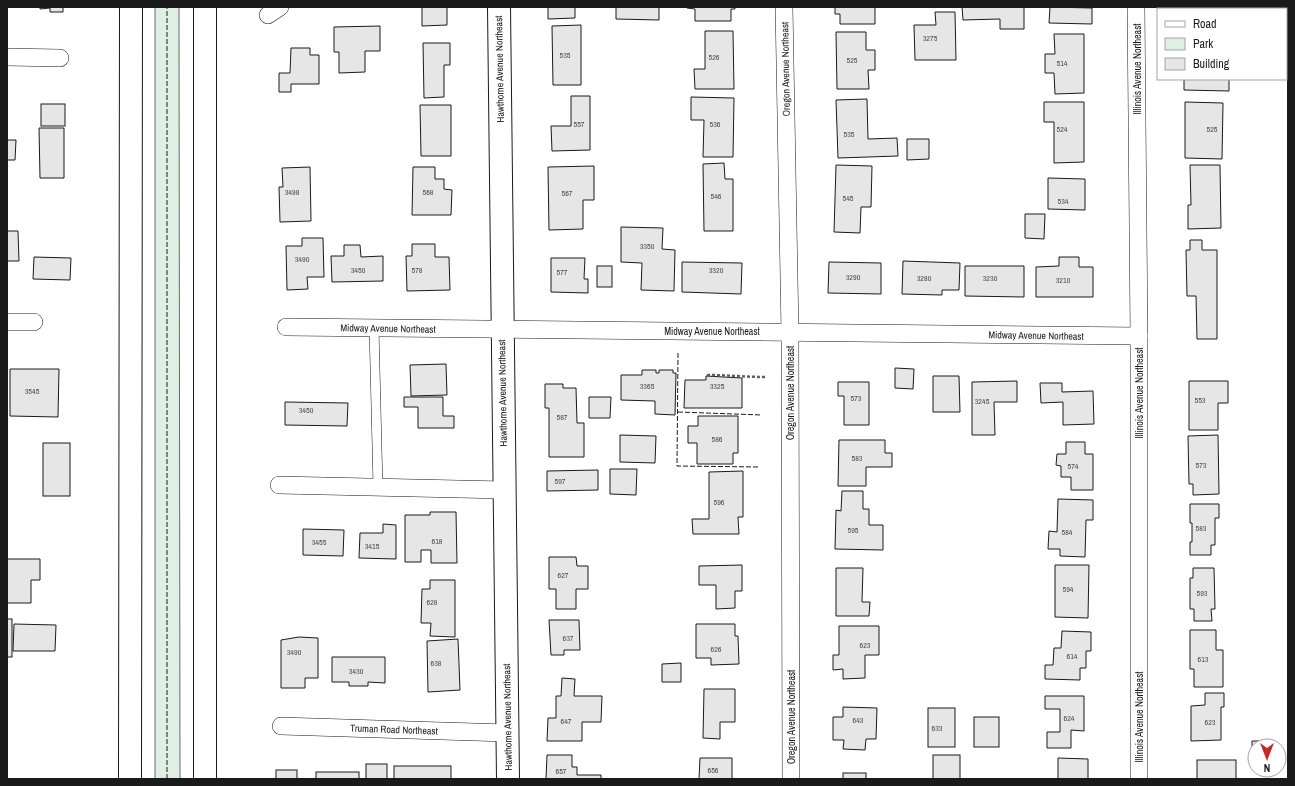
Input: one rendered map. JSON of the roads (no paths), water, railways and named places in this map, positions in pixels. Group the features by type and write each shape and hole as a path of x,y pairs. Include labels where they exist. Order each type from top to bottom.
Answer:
{"main road":[{"path":"130,779 131,7"},
{"path":"205,7 205,779"},
{"name":"Hawthorne Avenue Northeast","path":"499,7 508,779"}],"street":[{"name":"Oregon Avenue Northeast","path":"784,7 790,332 791,779"},
{"name":"Illinois Avenue Northeast","path":"1136,7 1139,336 1139,779"},
{"path":"7,57 60,58"},
{"path":"7,322 34,322"},
{"name":"Midway Avenue Northeast","path":"286,327 1139,336"},
{"path":"279,485 504,490"},
{"name":"Truman Road Northeast","path":"280,726 507,733"}],"lane":[{"path":"374,328 378,487"}]}
